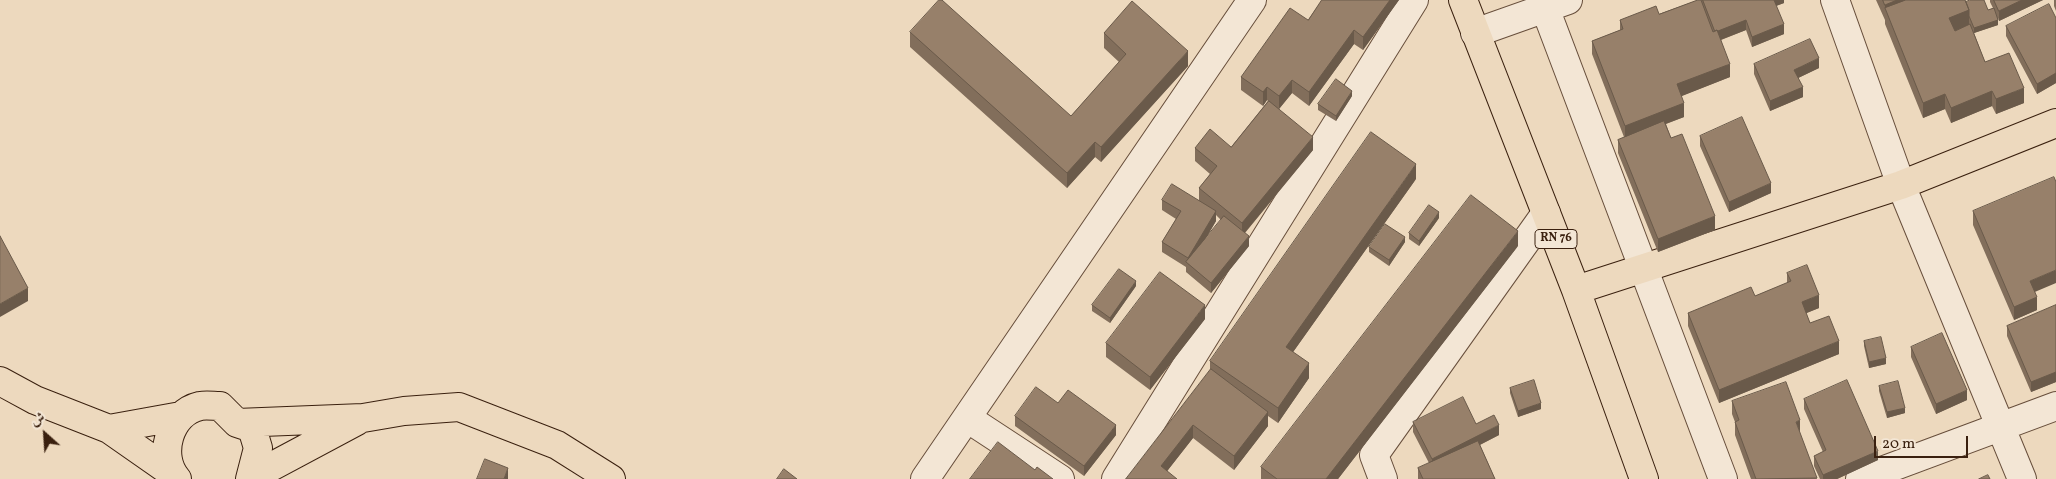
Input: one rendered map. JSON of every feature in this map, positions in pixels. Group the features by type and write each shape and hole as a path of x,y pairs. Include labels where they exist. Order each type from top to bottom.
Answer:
{"main road":[{"name":"RN 76","path":"1463,0 1576,290 1644,479"},
{"path":"1576,290 1901,185 2056,122"},
{"path":"0,381 35,400 109,429 175,476"},
{"path":"109,429 181,416 200,406 220,406 237,423 252,428 258,448 251,478"},
{"path":"237,423 363,418 404,411 459,407 557,445 611,479"},
{"path":"175,476 166,453 170,433 181,416"},
{"path":"251,478 363,418"}],"street":[{"path":"925,479 1252,0"},
{"path":"1116,479 1414,0"},
{"path":"1835,0 1901,185 2022,479"},
{"path":"1476,33 1552,3 1644,268 1723,479"},
{"path":"1360,479 1379,467 1546,213"},
{"path":"1860,479 2056,406"},
{"path":"967,418 1060,479"}],"building":[{"path":"939,0 942,0 1071,116 1126,54 1104,33 1132,1 1188,51 1101,147 1095,142 1067,173 910,32"},
{"path":"1322,0 1390,0 1363,37 1354,30 1309,92 1292,80 1279,96 1267,87 1263,92 1241,77 1290,8 1308,20"},
{"path":"1701,0 1713,32 1717,30 1730,64 1677,84 1684,103 1625,126 1592,41 1623,29 1620,20 1656,6 1659,14"},
{"path":"1703,0 1774,0 1784,24 1752,37 1746,20 1715,31"},
{"path":"1883,0 1897,0 1885,5"},
{"path":"1906,0 1965,0 1969,10 1949,18 1955,31 1970,24 1985,62 2009,53 2024,88 1996,99 1992,91 1951,108 1945,94 1923,103 1885,8"},
{"path":"1970,0 1984,0 1988,10 1994,8 1998,20 1974,28 1966,2"},
{"path":"1994,0 2022,0 1999,11"},
{"path":"2049,4 2056,18 2056,73 2037,84 2006,26"},
{"path":"1810,39 1819,58 1794,70 1803,87 1770,101 1754,64"},
{"path":"1336,79 1352,91 1336,116 1318,104"},
{"path":"1269,101 1313,137 1242,223 1199,188 1217,166 1195,148 1210,129 1231,147"},
{"path":"1742,117 1771,183 1729,202 1700,136"},
{"path":"1664,121 1671,138 1682,134 1715,216 1658,239 1618,140"},
{"path":"1371,132 1416,164 1286,347 1309,363 1278,408 1210,361"},
{"path":"2054,177 2056,182 2056,270 2030,281 2037,297 2014,307 1973,211"},
{"path":"1172,184 1216,211 1188,258 1162,242 1181,211 1162,200"},
{"path":"1471,195 1518,231 1326,479 1277,479 1261,467"},
{"path":"1429,205 1439,212 1419,241 1409,233"},
{"path":"1224,216 1249,236 1211,283 1186,262"},
{"path":"1385,224 1405,237 1389,260 1369,247"},
{"path":"0,236 28,288 0,304"},
{"path":"1807,265 1819,295 1802,302 1810,323 1829,316 1839,341 1719,390 1688,313 1751,287 1755,296 1791,281 1787,273"},
{"path":"1119,269 1136,281 1110,318 1092,305"},
{"path":"1160,272 1205,305 1150,377 1106,343"},
{"path":"2056,305 2056,372 2031,382 2007,326"},
{"path":"1942,333 1967,390 1936,404 1911,347"},
{"path":"1881,337 1886,358 1869,362 1864,341"},
{"path":"1211,369 1268,412 1234,456 1193,425 1161,466 1177,479 1126,479"},
{"path":"1534,380 1541,403 1518,411 1510,388"},
{"path":"1847,380 1878,451 1823,475 1814,456 1826,450 1804,399"},
{"path":"1898,381 1905,408 1887,412 1879,386"},
{"path":"1786,382 1800,420 1796,422 1817,478 1756,479 1735,422 1739,420 1732,401"},
{"path":"1036,387 1058,403 1068,390 1116,425 1084,466 1015,416"},
{"path":"1463,397 1476,424 1494,415 1499,425 1432,459 1413,422"},
{"path":"1478,441 1495,479 1423,479 1418,468"},
{"path":"998,442 1035,470 1037,467 1053,479 970,479"},
{"path":"485,459 508,468 504,479 477,479"},
{"path":"784,469 797,479 777,479"},
{"path":"1988,475 1990,479 1979,479"}]}
